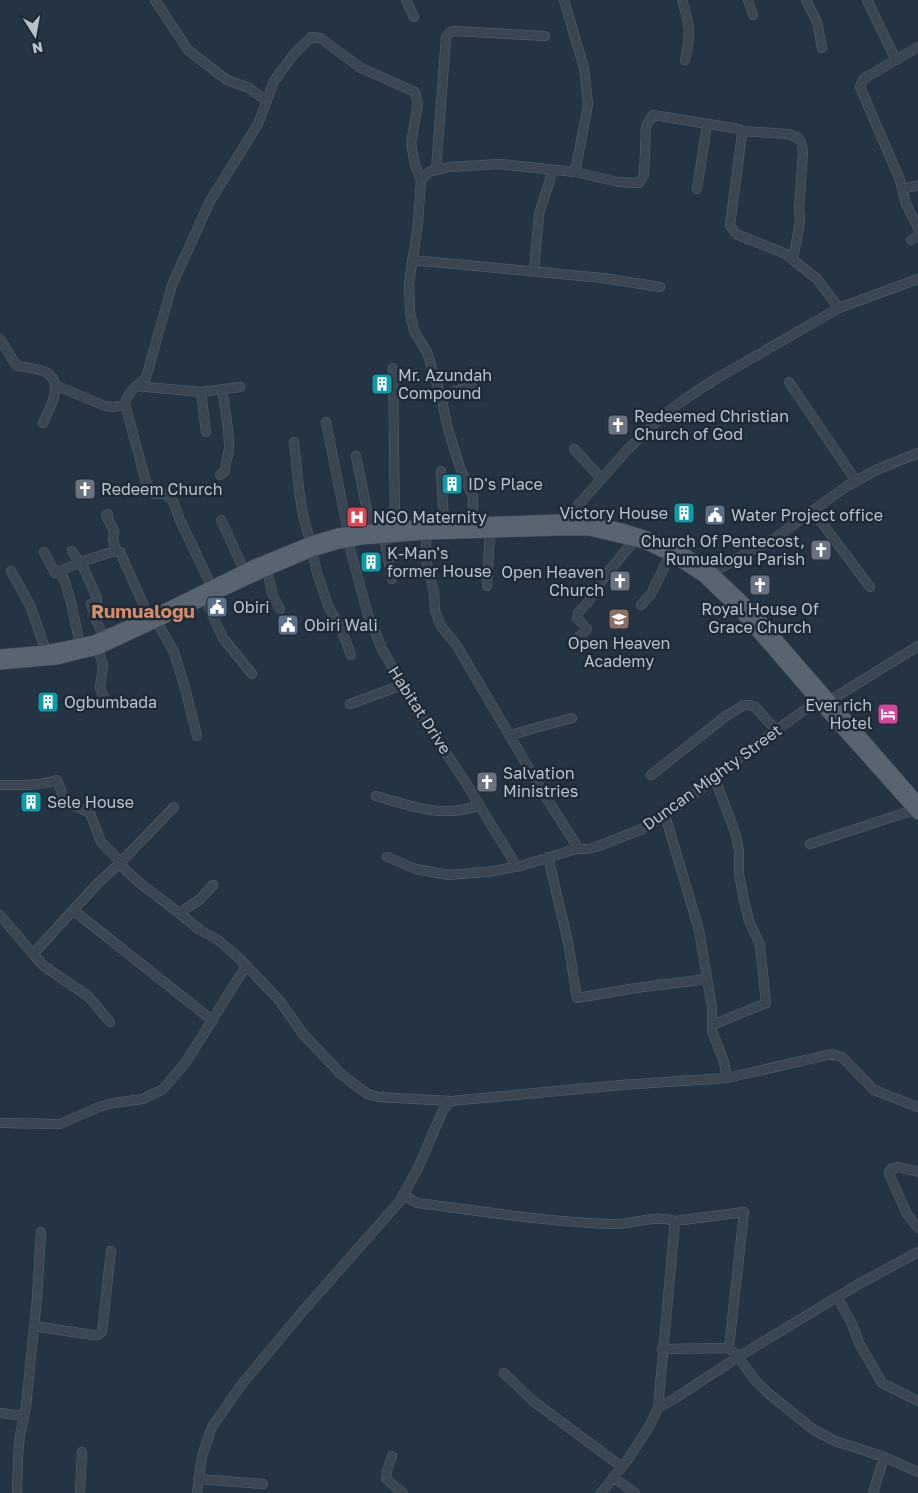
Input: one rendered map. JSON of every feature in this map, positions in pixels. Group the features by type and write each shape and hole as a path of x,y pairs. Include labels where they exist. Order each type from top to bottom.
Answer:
{"main road":[{"path":"0,655 53,653 98,648 153,620 211,585 244,570 312,546 371,530 444,524 568,520 598,523 622,528 687,555 749,607 829,700 917,808"},
{"path":"348,537 589,530 644,543 670,555 708,574 817,701 917,808"},
{"path":"0,664 53,653 153,620 205,599 267,570 312,546"}],"street":[{"path":"155,0 188,50 227,80 249,88 267,101"},
{"path":"406,0 414,17"},
{"path":"564,0 584,68 588,104 575,172"},
{"path":"682,0 687,15 690,37 685,60"},
{"path":"748,0 753,15"},
{"path":"806,0 817,22 822,48"},
{"path":"867,0 896,60"},
{"path":"436,170 446,37 450,32 546,36"},
{"path":"211,585 173,501 165,494 154,494 146,482 125,404 126,398 146,378 172,285 210,201 258,124 274,81 294,54 311,38 320,38 361,68 415,92 418,104 411,143 415,165 421,180 418,224 409,283 410,312 414,331 427,352 459,465 473,497 472,523"},
{"path":"918,47 863,79 860,86 903,189 906,204 918,228"},
{"path":"421,180 429,172 449,167 500,164 575,172 618,182 638,182 644,175 646,126 653,115 741,131 788,134 798,138 803,152 798,209 800,221 793,260"},
{"path":"697,189 707,124"},
{"path":"741,131 730,225 736,234 786,254 817,278 839,308"},
{"path":"534,270 539,214 553,170"},
{"path":"903,189 918,185"},
{"path":"412,260 534,270 660,287"},
{"path":"568,520 601,478 659,419 678,404 714,380 839,308 918,279"},
{"path":"0,339 14,363 48,373 55,385 56,392 43,423"},
{"path":"393,368 395,527"},
{"path":"789,382 856,481"},
{"path":"55,385 105,406 114,407 125,404"},
{"path":"136,386 201,392 240,387"},
{"path":"442,400 455,391 472,386"},
{"path":"220,475 225,471 229,450 222,390"},
{"path":"201,392 206,432"},
{"name":"Habitat Drive","path":"326,422 348,537 368,615 382,649 517,867"},
{"path":"294,442 302,510 317,573 329,608 342,632 351,655"},
{"path":"574,449 601,478"},
{"path":"708,574 775,538 856,481 902,458 918,453"},
{"path":"356,456 371,530"},
{"path":"441,471 444,524"},
{"path":"813,511 870,587"},
{"path":"108,514 106,515 114,531 113,539 116,551"},
{"path":"221,520 244,570"},
{"path":"487,586 490,532"},
{"path":"426,534 426,559 434,592 435,611 441,626 457,646 544,794 580,849"},
{"path":"384,537 392,579"},
{"path":"574,642 587,629 577,618 578,613 634,541"},
{"path":"72,551 81,562 97,598 97,602 91,604 104,637"},
{"path":"44,552 55,573 81,562 116,551 120,552 153,620 176,657 197,736"},
{"path":"641,605 651,594 670,555"},
{"path":"267,570 273,596 280,609"},
{"path":"10,571 24,592 53,653"},
{"path":"59,572 64,579 80,645"},
{"path":"205,599 223,638 252,674"},
{"path":"829,700 918,646"},
{"path":"98,648 103,665 100,688 105,700"},
{"path":"350,704 402,684"},
{"name":"Duncan Mighty Street","path":"387,857 416,869 448,875 487,872 517,867 548,857 596,847 642,829 665,815 715,779 746,752 817,701"},
{"path":"651,775 726,716 744,705 750,704 755,707 776,730"},
{"path":"510,735 572,718"},
{"path":"712,1025 766,1003 760,945 749,921 744,900 739,874 739,851 736,835 715,779"},
{"path":"0,785 31,784 57,780 63,796 69,804 90,814 101,842 120,863 141,884 200,930 218,940 246,966 279,1000 315,1048 341,1074 368,1094 379,1097 451,1101 621,1085 727,1078 832,1054 842,1057 874,1090 918,1108"},
{"path":"376,796 414,808 441,812 461,810 479,804"},
{"path":"33,954 98,883 174,807"},
{"path":"810,844 917,808"},
{"path":"665,815 699,930 712,1008 712,1031 724,1062 727,1078"},
{"path":"548,857 568,942 577,998 636,988 707,980"},
{"path":"179,914 198,900 213,885"},
{"path":"73,910 213,1021"},
{"path":"0,915 45,967 88,996 110,1022"},
{"path":"0,1123 60,1124 99,1107 143,1099 163,1089 186,1062 246,966"},
{"path":"197,1493 202,1456 212,1427 242,1384 303,1311 400,1201 418,1168 444,1110 451,1101"},
{"path":"918,1172 898,1167 890,1170 889,1174 907,1214 918,1228"},
{"path":"404,1195 418,1203 542,1218 613,1224 666,1218 675,1221 744,1212 729,1348"},
{"path":"602,1493 630,1458 658,1408 675,1221"},
{"path":"17,1493 18,1456 26,1406 37,1298 41,1232"},
{"path":"34,1326 93,1335 98,1335 102,1332 111,1252"},
{"path":"658,1408 677,1398 738,1357 838,1298 857,1284 918,1252"},
{"path":"838,1298 867,1359 882,1383 918,1401"},
{"path":"662,1349 729,1348 738,1357 754,1380 814,1430 835,1441 884,1457 918,1472"},
{"path":"504,1373 533,1401 622,1467"},
{"path":"0,1413 24,1416"},
{"path":"80,1493 82,1452"},
{"path":"392,1456 386,1479 403,1493"},
{"path":"873,1493 884,1457"},
{"path":"613,1477 635,1493"},
{"path":"198,1479 262,1484"}],"place":[{"name":"Mr. Azundah Compound","path":"382,384"},
{"name":"Redeemed Christian Church of God","path":"618,425"},
{"name":"ID's Place","path":"452,484"},
{"name":"Redeem Church","path":"85,489"},
{"name":"Victory House","path":"684,513"},
{"name":"Water Project office","path":"715,515"},
{"name":"NGO Maternity","path":"357,517"},
{"name":"Church Of Pentecost, Rumualogu Parish","path":"821,550"},
{"name":"K-Man's former House","path":"371,562"},
{"name":"Open Heaven Church","path":"620,581"},
{"name":"Royal House Of Grace Church","path":"760,585"},
{"name":"Obiri","path":"217,607"},
{"name":"Open Heaven Academy","path":"619,619"},
{"name":"Obiri Wali","path":"288,625"},
{"name":"Ogbumbada","path":"48,702"},
{"name":"Ever rich Hotel","path":"888,714"},
{"name":"Salvation Ministries","path":"487,782"},
{"name":"Sele House","path":"31,802"}],"district":[{"name":"Rumualogu","path":"143,611"}]}
